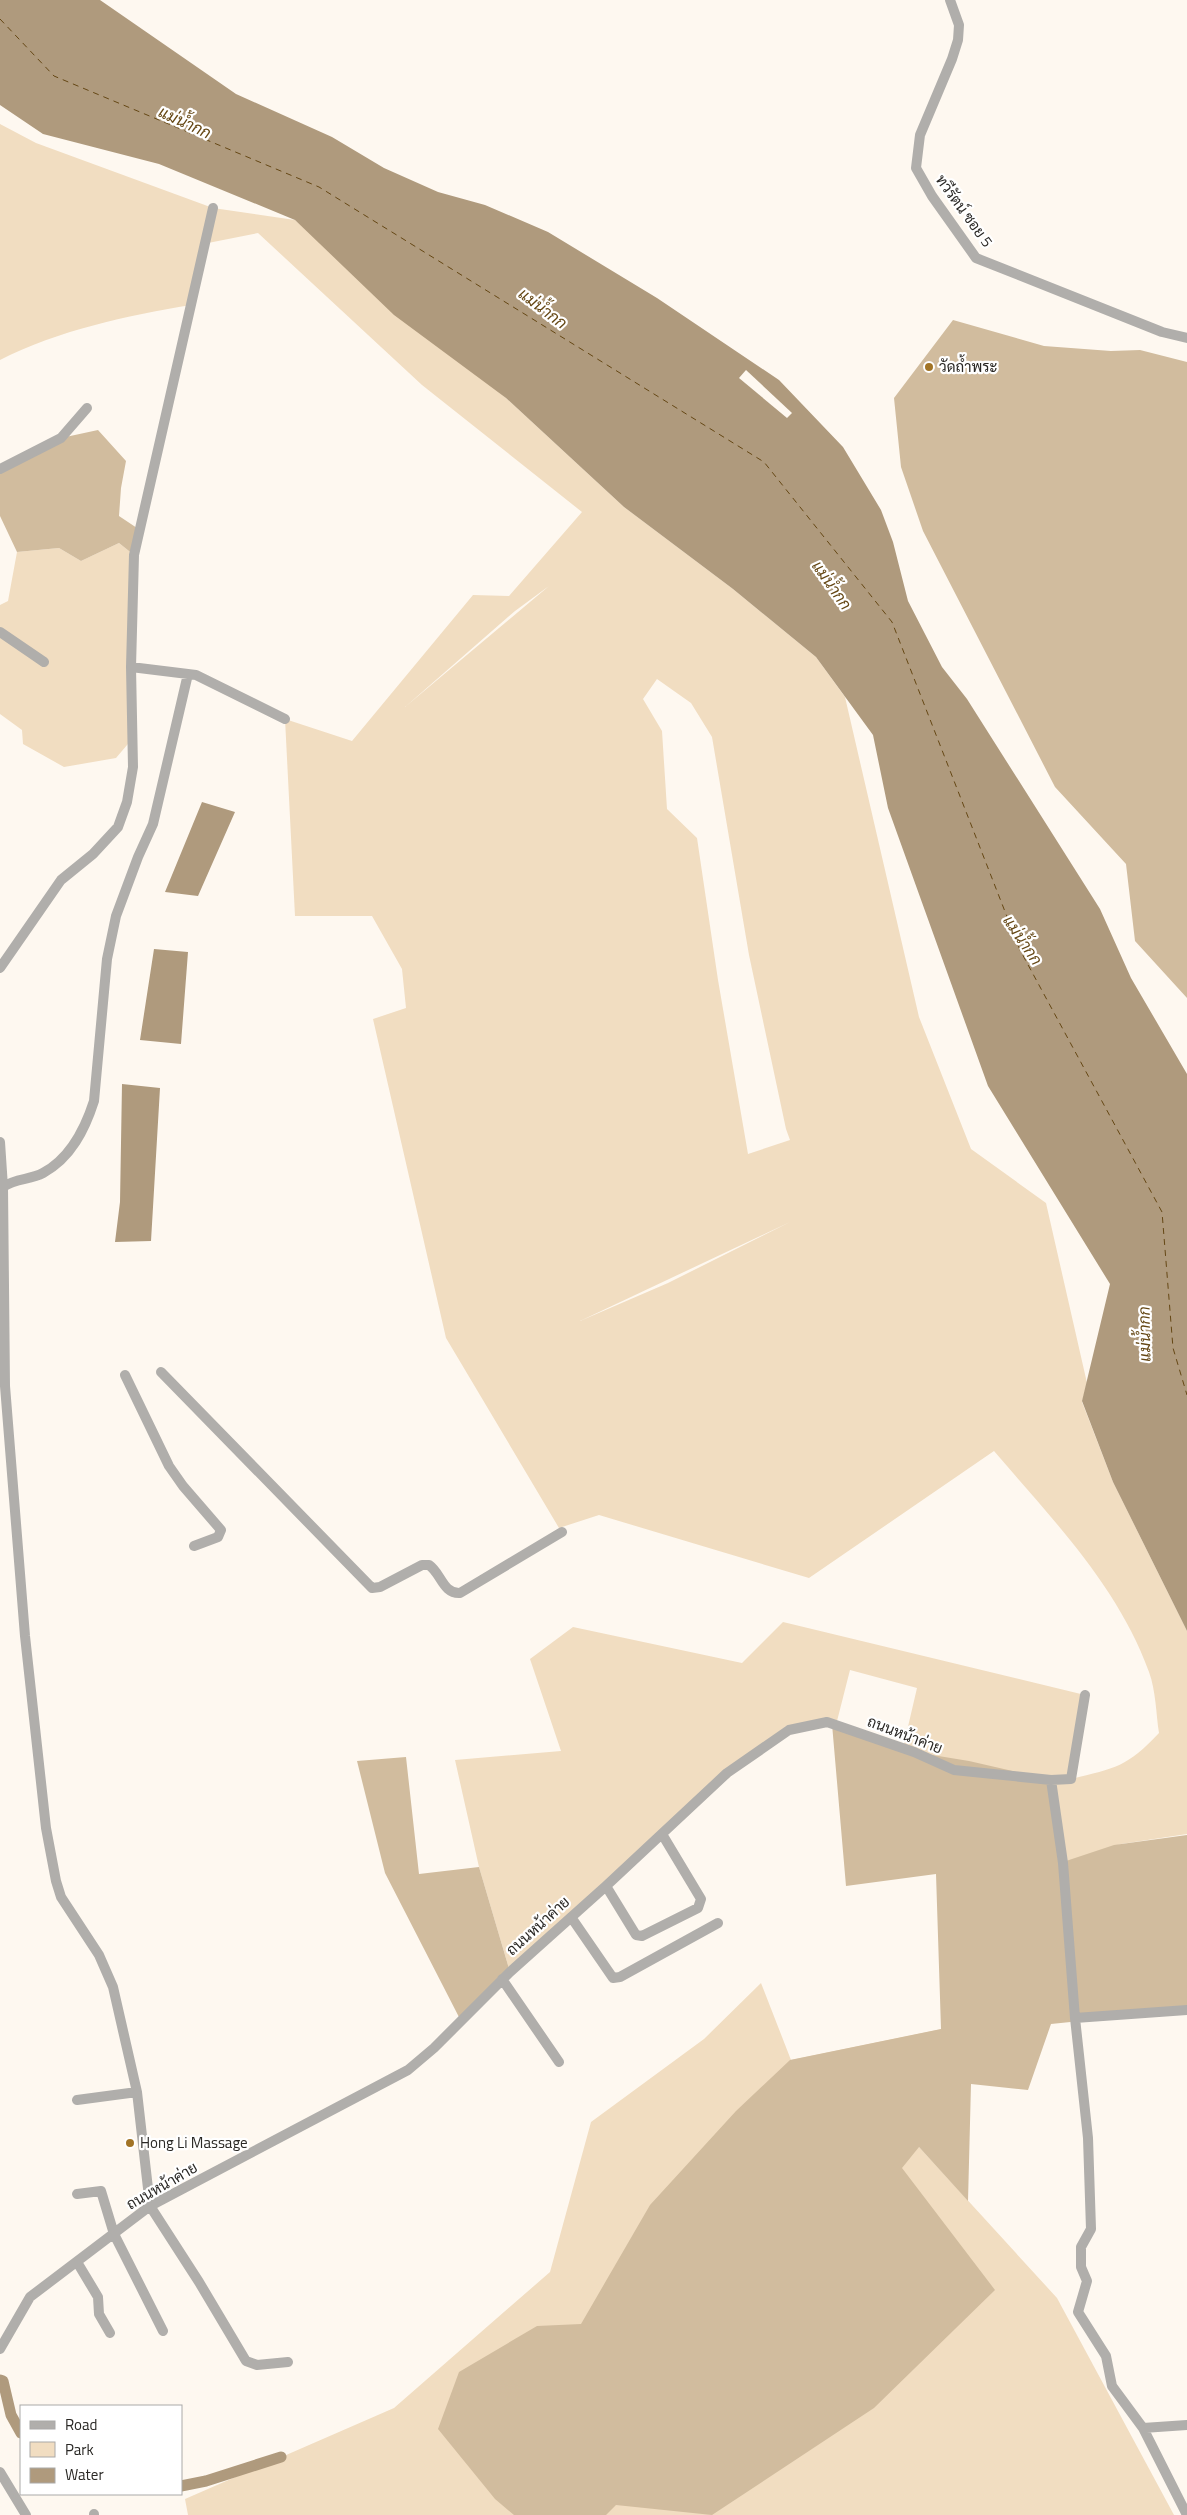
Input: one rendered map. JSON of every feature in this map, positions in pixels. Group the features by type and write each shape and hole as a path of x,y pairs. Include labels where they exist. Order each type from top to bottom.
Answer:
{"street":[{"name":"ทวีรัตน์ ซอย 5","path":"950,0 959,25 958,40 920,135 916,168 932,196 976,258 1162,332 1187,338"},
{"path":"0,968 61,880 93,854 118,827 127,802 133,767 131,667 134,555 214,208"},
{"path":"0,469 61,438 87,408"},
{"path":"0,632 44,662"},
{"path":"131,667 188,674 233,692 286,719"},
{"path":"3,1187 12,1181 43,1173 52,1166 75,1143 84,1130 90,1114 94,1101 107,959 116,916 138,857 153,824 188,674"},
{"path":"0,1142 3,1187 3,1387 25,1636 46,1828 56,1881 61,1897 98,1955 113,1987 137,2092 150,2206 199,2282 246,2361 257,2364 288,2362"},
{"path":"161,1372 372,1588 380,1587 422,1565 429,1565 448,1590 453,1593 460,1593 562,1532"},
{"path":"125,1376 169,1466 183,1486 221,1530 218,1538 194,1546"},
{"name":"ถนนหน้าค่าย","path":"1,2347 30,2297 150,2206 408,2070 434,2048 502,1979 606,1886 727,1773 789,1730 826,1722 914,1752 954,1770 1051,1780 1071,1779 1085,1695"},
{"path":"1051,1780 1063,1863 1075,2018 1088,2138 1091,2229 1082,2248 1081,2267 1087,2281 1078,2312 1106,2356 1112,2386 1143,2428 1187,2515"},
{"path":"606,1886 636,1935 642,1936 698,1908 700,1899 662,1834"},
{"path":"571,1917 613,1978 620,1977 718,1923"},
{"path":"502,1979 559,2062"},
{"path":"1075,2018 1187,2010"},
{"path":"77,2100 137,2092"},
{"path":"77,2194 101,2191 114,2234 163,2331"},
{"path":"77,2262 98,2297 99,2314 110,2332"},
{"path":"1143,2428 1187,2424"},
{"path":"0,2472 26,2515"}],"green space":[{"path":"0,124 36,143 213,208 295,220 506,398 624,507 733,589 816,657 845,697 919,1017 971,1149 1046,1203 1087,1383 1082,1402 1113,1482 1187,1631 1187,1834 1121,1844 1063,1863 914,1752 903,1748 917,1688 850,1670 836,1725 789,1730 761,1749 510,1972 479,1867 455,1760 561,1751 530,1659 573,1627 742,1663 783,1622 1085,1695 1071,1779 1120,1765 1138,1753 1159,1733 1149,1672 1136,1641 1102,1582 1060,1528 994,1451 809,1578 599,1515 559,1528 446,1338 373,1019 406,1008 402,969 372,916 295,916 285,719 352,741 473,595 509,596 582,512 422,385 258,233 208,243 191,305 93,325 22,349 0,360","holes":["549,586 405,707 515,611","657,679 691,703 712,737 749,955 786,1129 790,1140 748,1154 718,980 697,838 667,809 662,731 643,699","790,1222 668,1283 580,1321"]},
{"path":"119,543 134,555 133,738 116,758 64,767 23,744 22,730 0,714 0,605 8,601 17,552 59,548 81,561"},
{"path":"761,1983 791,2060 942,2029 919,2147 1057,2298 1174,2515 188,2515 185,2499 394,2408 550,2272 591,2122 704,2039"}],"shaded area":[{"path":"953,320 1044,346 1111,351 1140,350 1187,362 1187,998 1135,941 1126,864 1055,787 923,531 901,467 894,398"},
{"path":"98,430 126,461 121,488 119,516 140,530 134,555 119,543 81,561 59,548 17,552 0,516 0,469 61,438"},
{"path":"832,1724 914,1752 969,1761 1051,1780 1063,1862 1114,1845 1187,1835 1187,2010 1051,2024 1028,2090 971,2084 968,2201 919,2147 902,2168 995,2290 874,2408 712,2515 616,2505 606,2515 514,2515 495,2499 438,2429 459,2372 537,2326 581,2324 650,2205 736,2111 790,2060 941,2029 936,1874 846,1886"},
{"path":"406,1757 419,1874 479,1867 510,1972 461,2021 385,1873 357,1761"}],"water":[{"name":"แม่น้ำกก","path":"0,0 100,0 236,94 332,137 384,168 438,192 485,205 548,232 657,298 779,380 843,447 881,510 893,542 908,601 942,667 967,699 1100,909 1131,978 1187,1074 1187,1631 1113,1482 1082,1401 1110,1284 988,1086 888,808 873,735 816,657 733,589 624,507 506,398 394,315 295,220 159,164 43,134 0,105"},
{"path":"202,802 235,812 198,896 165,892"},
{"path":"154,949 188,952 181,1044 140,1040"},
{"path":"122,1084 160,1088 151,1241 115,1242 120,1202"}],"pier":[{"path":"746,370 792,413 787,418 739,378"}],"waterway":[{"path":"0,2380 3,2381 11,2415 20,2431"},
{"path":"182,2486 206,2481 281,2457"}],"ferry route":[{"path":"0,19 54,76 319,187 764,462 892,622 1020,950 1162,1212 1173,1348 1187,1395"}],"place":[{"name":"วัดถ้ำพระ","path":"929,367"},
{"name":"Hong Li Massage","path":"130,2143"}]}
